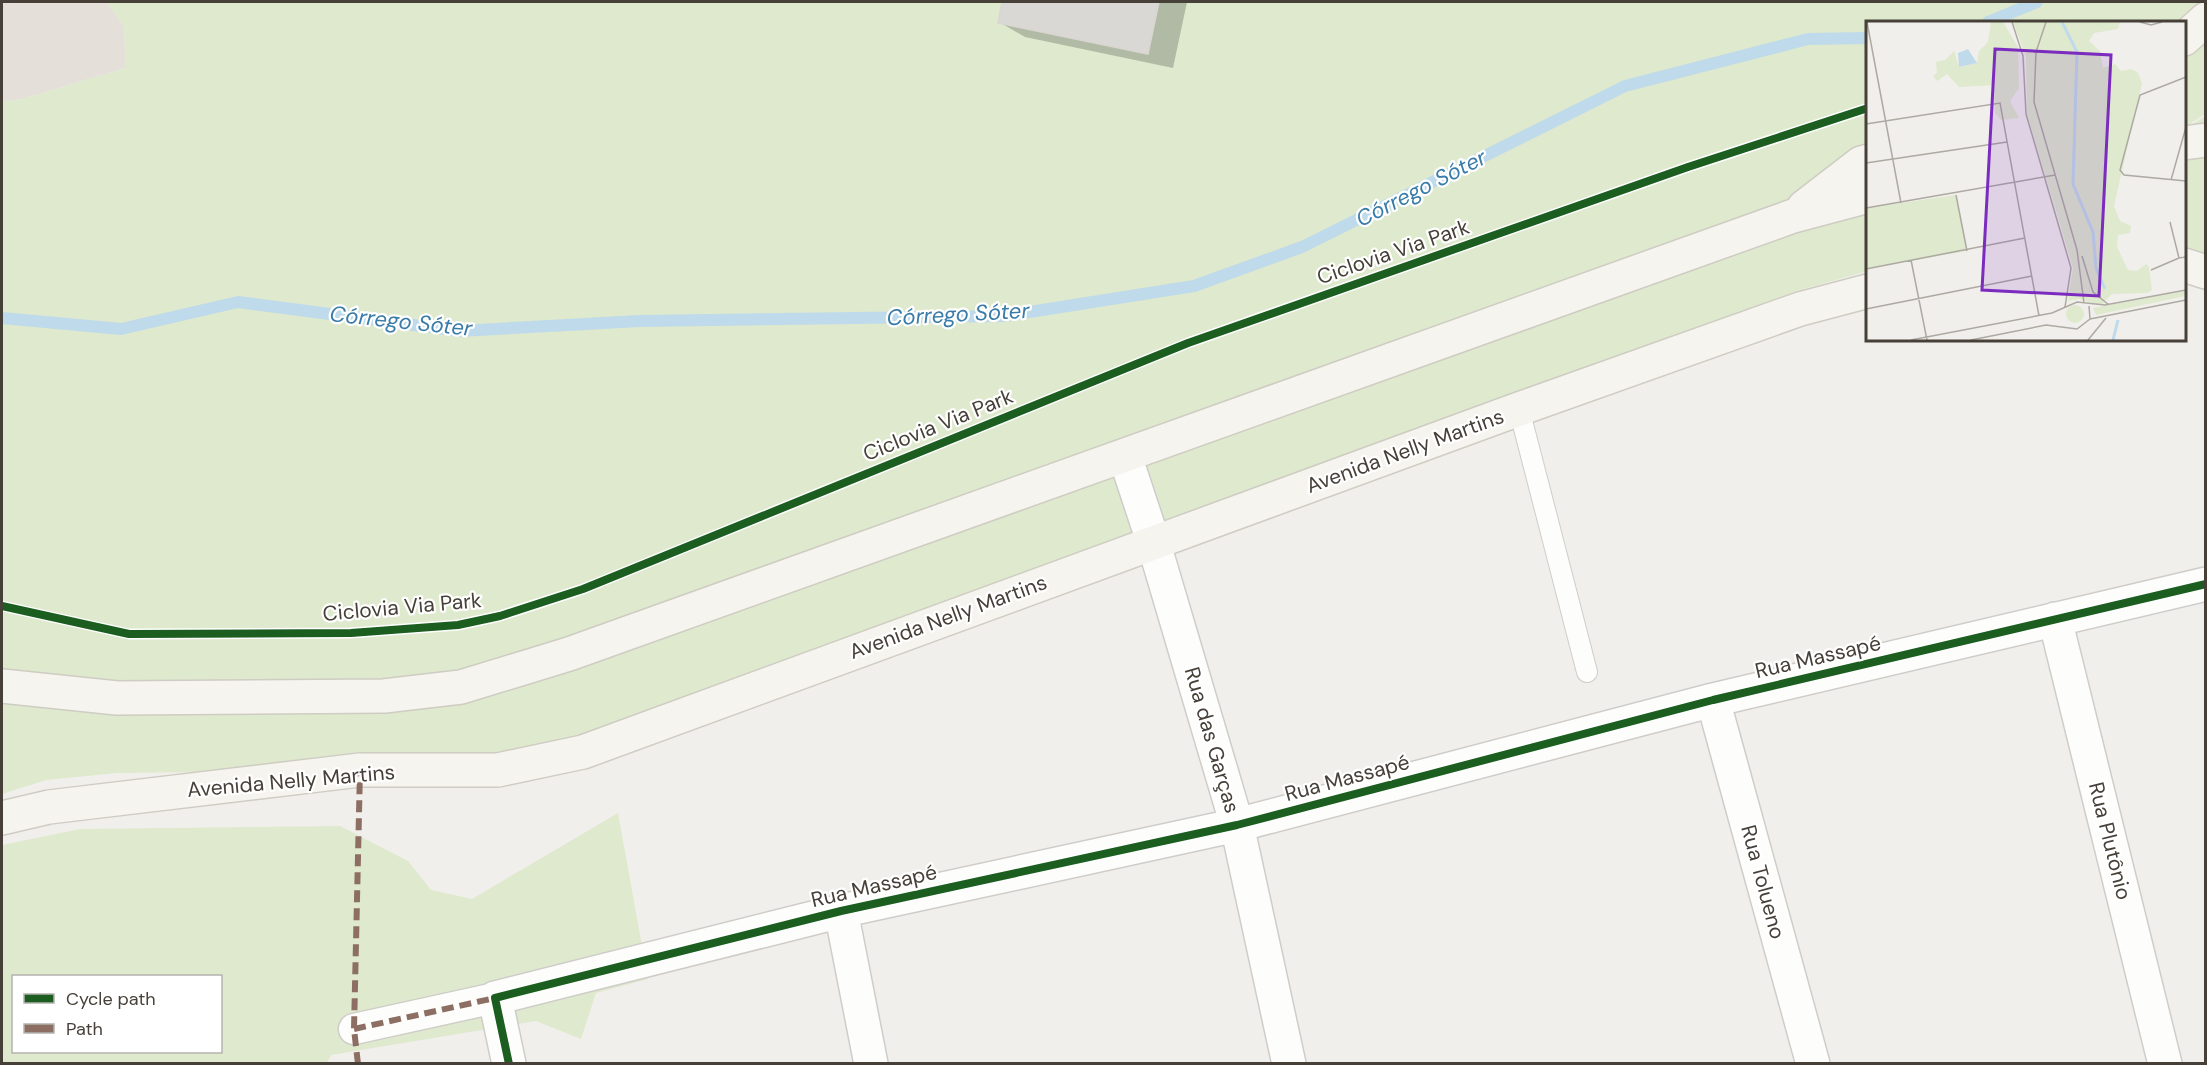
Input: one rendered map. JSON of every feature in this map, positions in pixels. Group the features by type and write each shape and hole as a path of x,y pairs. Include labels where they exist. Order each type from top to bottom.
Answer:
{"main road":[{"path":"2186,37 2205,20"},
{"path":"2186,142 2205,140"},
{"path":"1793,216 1861,163 1866,162"},
{"path":"2,686 117,698 384,696 461,687 569,654 1793,216 1866,197"},
{"path":"2186,266 2205,272"},
{"name":"Avenida Nelly Martins","path":"2,818 49,807 360,770 498,770 583,752 1153,541 1800,309 1866,292"}],"street":[{"name":"Rua das Garças","path":"1125,456 1153,541 1237,825 1289,1064"},
{"name":"Rua Massapé","path":"495,998 841,911 1237,825 1713,700 2205,584"},
{"name":"Rua Plutônio","path":"2055,619 2165,1064"},
{"name":"Rua Tolueno","path":"1713,700 1813,1064"},
{"path":"841,911 871,1064"},
{"path":"354,1029 495,998 508,1064"}],"lane":[{"path":"1519,410 1587,672"}],"shaded area":[{"path":"2,2 107,2 124,27 126,68 22,99 2,102"}],"green space":[{"path":"107,2 2205,2 2205,114 2186,126 2186,21 1866,21 1866,272 1796,291 1151,534 576,741 507,758 360,770 117,773 46,780 2,794 2,102 22,99 126,68 124,27"},
{"path":"2205,116 2205,254 2186,248 2186,128"},
{"path":"618,813 648,979 596,993 581,1039 536,1021 331,1055 327,1063 2,1064 2,845 80,829 340,826 408,861 431,890 472,899"}],"building":[{"path":"1002,2 1159,2 1148,54 998,23"}],"waterway":[{"name":"Córrego Sóter","path":"1990,21 2037,2"},
{"name":"Córrego Sóter","path":"2,318 121,329 238,302 460,331 639,321 1004,316 1194,286 1302,247 1625,86 1808,39 1866,38"}],"marked path":[{"path":"358,1064 354,1029 360,770"},
{"path":"354,1029 495,998"}],"cycle path":[{"name":"Ciclovia Via Park","path":"2,606 129,634 351,633 458,625 500,616 583,589 1188,343 1688,167 1866,109"},
{"path":"509,1064 495,998 841,911 1237,825 1713,700 2206,584"}]}
